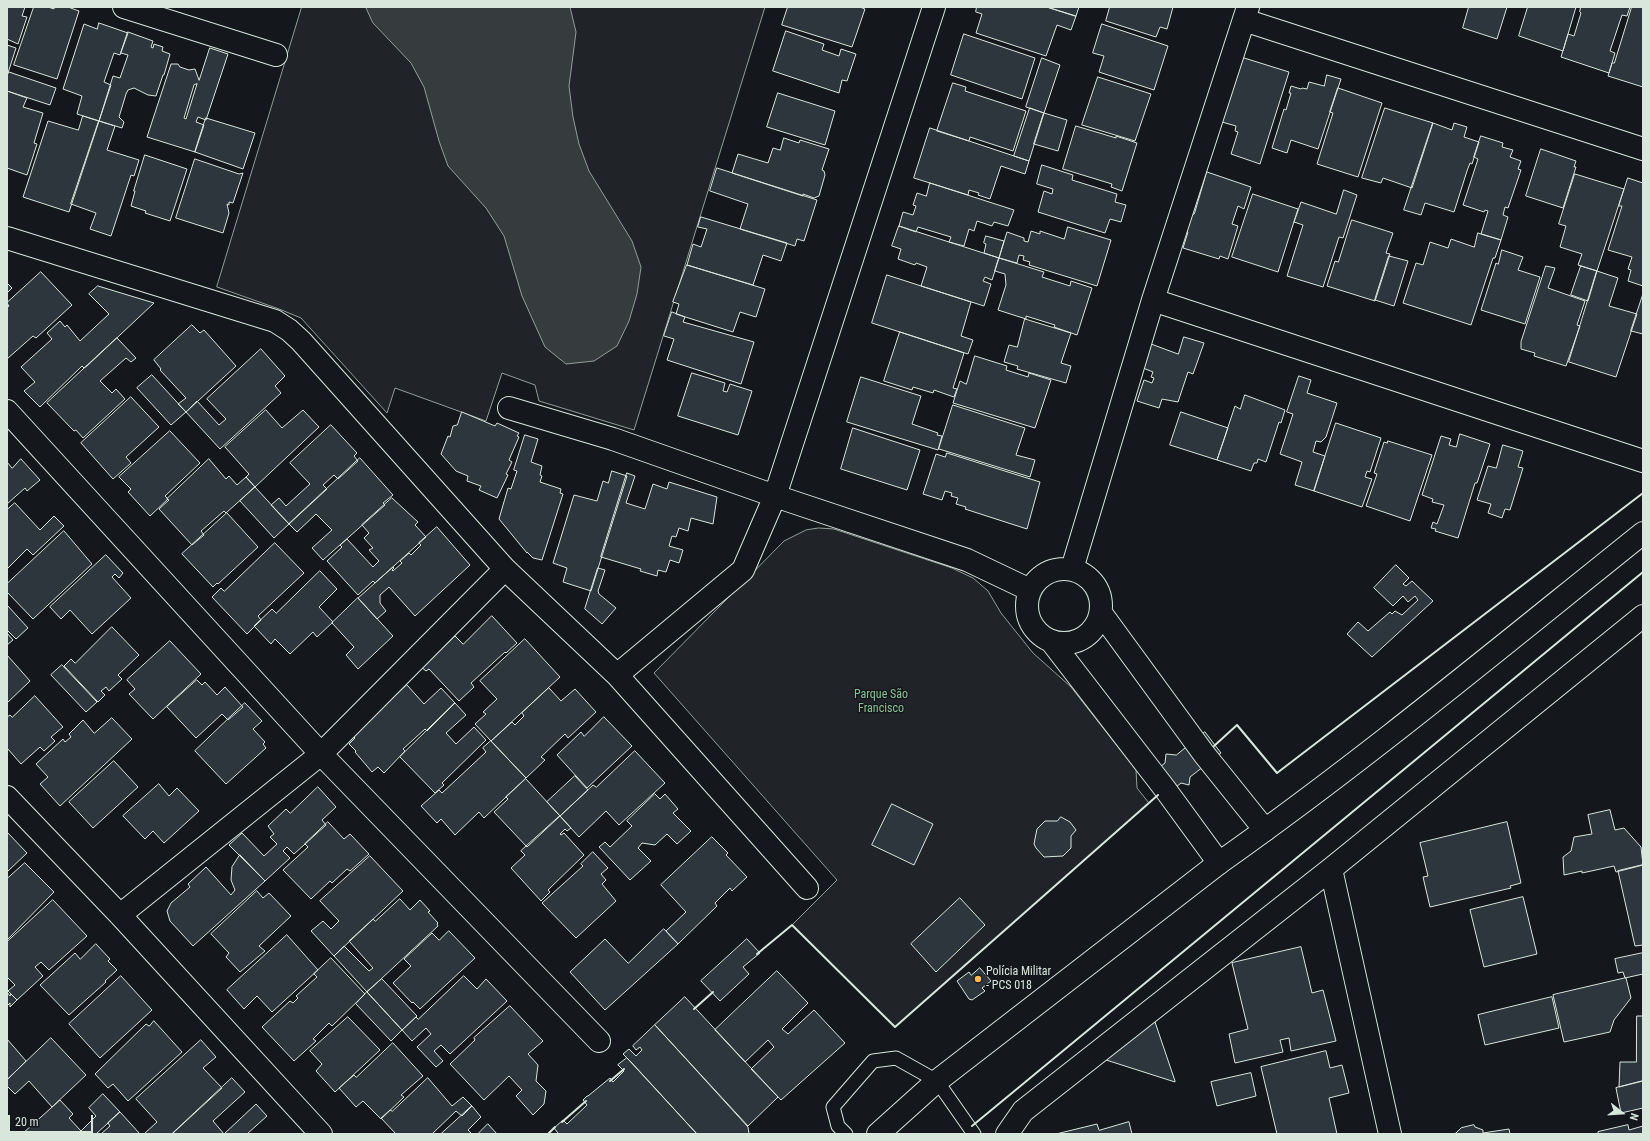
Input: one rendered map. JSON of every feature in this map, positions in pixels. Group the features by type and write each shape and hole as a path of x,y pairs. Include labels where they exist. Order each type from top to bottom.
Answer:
{"street":[{"path":"124,7 276,56"},
{"path":"617,676 743,570 775,496 934,7"},
{"path":"1072,569 1153,300 1246,13 1643,149"},
{"path":"7,238 275,321 289,330 301,341 505,569 617,676 807,888"},
{"path":"1153,300 1643,461"},
{"path":"509,408 613,439 775,496 967,560 1030,590"},
{"path":"7,411 321,754 599,1041"},
{"path":"878,1134 937,1081 1219,863 1363,756 1643,533"},
{"path":"120,915 321,754 505,569"},
{"path":"1051,641 1072,643 1091,632 1101,612 1101,598 1095,585 1085,574 1072,569 1055,570 1041,577 1030,590 1027,606 1030,621 1038,633 1051,641 1165,789 1219,863"},
{"path":"1101,612 1204,754 1265,830"},
{"path":"1007,1134 1023,1111 1331,869 1643,616"},
{"path":"7,796 120,915 321,1134"},
{"path":"1331,869 1390,1134"}],"lane":[{"path":"846,1134 838,1126 833,1107 873,1061 896,1058 937,1081 974,1134"}],"green space":[{"path":"302,7 765,7 634,430 539,401 535,385 502,373 486,421 395,388 387,413 301,318 217,287"},
{"name":"Parque São Francisco","path":"819,528 834,529 952,568 973,578 988,591 1001,613 1033,653 1071,687 1136,770 1137,788 1149,803 895,1027 792,925 837,880 654,673 784,541 806,530"}],"shaded area":[{"path":"366,7 570,7 576,32 569,86 573,117 579,144 589,171 632,241 641,267 637,294 629,321 617,346 594,361 566,364 545,347 522,296 504,236 486,208 448,166 439,141 424,87 411,63 373,23"}],"building":[{"path":"7,7 25,7 22,16 27,17 18,44 7,39"},
{"path":"34,7 48,7 54,9 54,7 68,7 79,11 57,79 14,65"},
{"path":"788,7 860,7 865,9 852,47 782,25"},
{"path":"977,7 1047,7 1076,16 1071,30 1057,25 1046,56 976,33 982,14 976,12"},
{"path":"1047,7 1079,7 1076,16"},
{"path":"1110,7 1173,7 1167,29 1160,27 1156,37 1106,21"},
{"path":"1469,7 1507,7 1497,39 1463,28"},
{"path":"1528,7 1576,7 1563,51 1519,36"},
{"path":"1581,7 1630,7 1627,16 1622,15 1610,51 1615,53 1609,73 1561,57 1568,34 1574,36 1581,13"},
{"path":"1632,7 1643,7 1643,87 1608,76 1612,63 1614,63"},
{"path":"99,23 128,33 120,55 114,53 104,82 111,85 99,121 77,114 82,96 63,89 84,24 97,29"},
{"path":"1102,24 1168,46 1154,90 1099,72 1104,56 1093,53"},
{"path":"786,31 824,44 822,50 839,56 841,49 856,54 847,81 842,80 839,93 773,71"},
{"path":"128,32 153,41 151,47 153,48 154,44 163,47 162,51 170,54 156,96 148,95 134,88 128,90 119,117 124,122 122,128 99,121 113,76 120,78 128,55 121,53"},
{"path":"964,34 1035,58 1022,99 951,75"},
{"path":"7,45 16,48 7,76"},
{"path":"210,48 228,54 206,120 198,117 196,122 204,125 195,152 147,137 171,64 178,64 180,67 189,70 195,69 199,80","holes":["197,84 186,119 184,118 194,85"]},
{"path":"1241,57 1289,72 1260,164 1231,154 1238,132 1235,131 1236,126 1222,122"},
{"path":"1042,58 1060,65 1044,113 1026,107"},
{"path":"9,72 56,88 50,105 7,91 7,76"},
{"path":"1327,75 1341,79 1318,149 1291,140 1287,153 1272,148 1284,109 1286,110 1291,93 1289,93 1291,86 1307,89 1309,82 1324,86"},
{"path":"1098,77 1151,94 1135,141 1082,125"},
{"path":"953,83 966,87 965,91 1026,111 1013,151 970,137 969,141 937,131"},
{"path":"1338,88 1382,103 1358,177 1317,164 1333,113 1330,112"},
{"path":"7,91 27,98 23,107 43,113 34,143 37,144 27,175 7,168"},
{"path":"778,93 835,111 825,145 767,127"},
{"path":"1030,108 1044,113 1029,161 1014,156"},
{"path":"1385,108 1433,123 1412,188 1383,178 1381,183 1362,178"},
{"path":"1044,113 1067,120 1058,151 1034,144"},
{"path":"83,116 99,121 69,212 23,197 48,121 78,130"},
{"path":"206,118 255,133 243,169 195,152"},
{"path":"99,121 115,126 107,150 139,160 134,176 131,175 111,236 90,229 96,213 71,204"},
{"path":"1433,123 1452,130 1454,123 1467,127 1464,137 1479,142 1472,164 1470,163 1467,171 1454,212 1425,203 1421,215 1404,210"},
{"path":"1076,126 1137,143 1122,191 1111,187 1112,184 1063,169"},
{"path":"930,128 1029,161 1025,174 1001,166 990,199 969,190 968,195 914,178"},
{"path":"1481,136 1503,143 1502,147 1513,150 1510,157 1521,161 1518,169 1521,170 1508,208 1505,207 1503,215 1508,217 1501,240 1481,234 1488,211 1485,210 1484,212 1463,205 1478,159 1474,157"},
{"path":"784,138 799,143 800,140 829,149 822,170 824,171 825,175 819,196 814,198 803,194 803,196 732,173 738,154 768,163 773,148 780,150"},
{"path":"1541,149 1576,161 1574,167 1576,167 1563,208 1526,196"},
{"path":"145,155 187,169 170,221 145,213 146,211 131,206"},
{"path":"195,159 239,174 243,173 233,203 229,202 229,205 227,204 229,213 223,233 176,218"},
{"path":"1042,165 1073,175 1072,180 1117,194 1115,202 1126,205 1121,222 1110,219 1105,233 1038,212 1044,191 1052,194 1053,189 1037,184"},
{"path":"717,168 817,200 804,241 797,239 795,246 740,229 748,204 710,191"},
{"path":"1207,172 1251,187 1244,209 1238,206 1232,224 1238,226 1228,259 1220,256 1219,259 1183,248 1188,232 1184,228 1194,214"},
{"path":"1575,174 1624,189 1597,271 1578,265 1582,254 1560,247 1566,226 1559,224"},
{"path":"1628,178 1643,183 1643,286 1628,281 1631,270 1628,269 1632,257 1608,250 1622,206 1619,206"},
{"path":"930,183 1014,210 1008,226 994,222 992,226 977,221 974,231 969,229 964,246 949,242 951,237 918,227 916,232 899,226 903,212 913,215 916,206 913,205 917,193 926,196"},
{"path":"1344,190 1357,195 1343,238 1339,237 1323,287 1287,276 1303,225 1294,222 1301,202 1336,214"},
{"path":"1253,194 1298,209 1278,272 1232,257"},
{"path":"701,217 787,243 781,261 763,255 753,285 687,265 693,244 701,247 707,229 698,227"},
{"path":"1352,220 1393,233 1386,253 1390,254 1375,301 1327,286 1335,261 1338,262"},
{"path":"899,226 999,258 992,280 985,277 983,281 991,284 984,306 921,286 927,267 916,263 915,265 898,259 901,249 892,246"},
{"path":"1068,227 1111,240 1097,286 1029,265 1030,262 1023,260 1024,256 1019,255 1017,263 999,258 1007,232 1024,238 1024,241 1028,242 1031,231 1040,234 1040,231 1064,239"},
{"path":"1478,233 1501,240 1495,258 1493,258 1471,325 1403,303 1416,263 1423,265 1430,242 1448,248 1451,239 1474,247"},
{"path":"986,236 1004,241 999,258 984,253"},
{"path":"1502,250 1523,257 1518,270 1540,277 1525,324 1481,310 1496,263 1498,264"},
{"path":"1389,256 1408,261 1394,306 1375,300"},
{"path":"999,258 1044,272 1042,277 1070,286 1071,281 1092,288 1077,335 1054,327 1055,325 1026,316 1026,319 998,310 1006,285 1005,274 995,271"},
{"path":"687,265 765,289 756,317 740,312 733,332 676,314 679,304 673,302"},
{"path":"1546,266 1555,268 1548,288 1585,301 1577,325 1580,326 1566,366 1534,356 1535,353 1521,349 1521,342"},
{"path":"1581,266 1597,271 1588,301 1571,295"},
{"path":"1597,271 1618,278 1609,306 1637,314 1616,377 1569,362"},
{"path":"41,272 72,305 36,338 33,336 7,359 7,308 9,306 7,303"},
{"path":"887,275 971,302 961,336 973,340 968,354 872,323"},
{"path":"7,283 12,288 7,293"},
{"path":"98,286 154,303 87,366 84,368 82,366 40,407 24,391 35,382 21,367 52,339 47,333 60,321 65,327 67,325 80,341 109,314 89,294"},
{"path":"1643,294 1643,334 1631,331"},
{"path":"672,312 685,317 683,322 754,342 741,384 667,360 674,339 664,336"},
{"path":"1025,319 1071,333 1061,363 1071,366 1066,383 1017,369 1018,366 1004,362 1009,345 1017,347"},
{"path":"192,325 200,333 204,330 236,366 186,412 178,404 186,398 160,370 161,369 154,360"},
{"path":"900,332 964,353 953,388 957,389 954,397 934,390 933,393 913,387 912,390 884,381"},
{"path":"1184,337 1204,343 1193,374 1188,372 1178,402 1162,399 1159,408 1137,401 1144,380 1152,383 1154,378 1151,377 1153,372 1143,368 1151,344 1178,354"},
{"path":"117,338 136,358 131,362 126,358 100,381 112,393 116,389 125,399 83,438 76,430 74,431 47,403"},
{"path":"261,349 285,376 275,386 281,393 220,449 186,412 197,401 219,425 226,419 207,399"},
{"path":"975,356 1007,366 1006,370 1028,377 1029,373 1051,380 1035,428 953,403 960,381 966,384"},
{"path":"692,373 725,383 723,391 727,392 730,384 752,391 738,435 678,416"},
{"path":"152,375 186,412 171,425 137,388"},
{"path":"1299,376 1311,380 1307,393 1337,403 1326,437 1321,442 1316,441 1313,452 1325,456 1314,491 1295,485 1302,462 1280,454 1293,414 1287,412"},
{"path":"861,377 921,396 912,424 938,433 937,435 942,436 938,450 847,422"},
{"path":"1245,395 1285,410 1281,423 1279,422 1266,462 1258,459 1257,463 1254,463 1251,471 1217,460 1235,406 1240,409"},
{"path":"131,397 159,427 126,457 131,463 113,479 81,443"},
{"path":"953,405 1025,428 1016,455 1035,460 1030,477 939,449"},
{"path":"266,410 282,428 303,410 319,427 255,487 246,477 249,474 225,447"},
{"path":"462,412 495,426 497,423 519,433 517,436 519,437 509,460 512,462 506,474 508,475 497,498 479,490 481,486 467,481 468,476 456,471 441,454 448,436 450,437 453,426 457,425"},
{"path":"1181,412 1228,428 1217,460 1170,445"},
{"path":"1336,423 1381,438 1370,472 1367,471 1365,477 1372,479 1362,507 1314,491"},
{"path":"331,425 357,453 354,456 358,461 338,479 334,475 323,485 327,489 289,524 271,505 279,498 286,506 310,484 290,463"},
{"path":"853,428 920,450 907,490 841,469"},
{"path":"170,431 200,463 165,496 168,499 150,516 128,492 131,489 119,477"},
{"path":"1460,434 1490,444 1477,483 1475,483 1458,538 1435,531 1436,529 1431,528 1433,522 1437,524 1444,505 1432,502 1433,499 1422,495 1441,436 1451,439 1449,445 1456,447"},
{"path":"525,435 538,439 531,462 542,466 540,475 542,476 540,482 561,489 560,493 563,494 542,560 533,558 527,553 499,519 508,488 511,489 517,471 514,470"},
{"path":"1388,441 1432,455 1410,521 1366,506 1377,474 1374,473 1384,442 1387,443"},
{"path":"1503,445 1523,451 1518,467 1523,468 1510,510 1505,509 1502,518 1488,513 1491,504 1477,500 1488,466 1496,468"},
{"path":"947,453 1040,482 1027,529 965,509 966,507 956,504 958,498 951,496 952,493 945,491 942,500 923,494 936,454 945,457"},
{"path":"360,458 393,495 383,503 385,505 323,560 312,548 332,530 316,514 297,532 289,524"},
{"path":"21,459 40,480 27,491 25,488 7,504 7,462 12,468"},
{"path":"209,459 226,479 229,476 237,485 246,477 255,487 226,513 224,511 201,531 204,535 192,545 159,509 169,500 167,499"},
{"path":"612,471 627,476 591,591 563,582 567,568 553,563 574,495 597,501 603,481 608,483"},
{"path":"627,473 635,476 626,503 645,509 653,484 667,489 669,482 717,497 713,524 691,518 688,531 679,528 676,537 672,536 669,546 683,550 679,563 670,560 666,572 658,570 657,576 640,571 641,569 601,557"},
{"path":"255,487 289,524 274,538 240,501"},
{"path":"392,498 418,522 415,525 426,537 375,583 373,581 358,595 327,561 342,547 340,545 347,539 373,567 379,561 369,550 373,548 364,538 369,533 362,525"},
{"path":"15,503 40,530 54,516 64,526 33,555 27,549 7,569 7,510"},
{"path":"227,513 258,547 213,587 182,554"},
{"path":"437,527 470,565 415,616 389,587 380,595 380,603 386,611 377,619 358,598 393,567 393,571 402,563 400,561 409,553 411,555 421,545 419,543"},
{"path":"64,531 92,564 33,619 7,592 7,584"},
{"path":"275,543 304,573 258,616 261,620 247,634 212,597 221,588 224,591"},
{"path":"106,555 123,573 119,578 115,574 112,577 131,598 92,634 70,610 61,619 50,607"},
{"path":"1396,565 1409,578 1403,584 1406,586 1412,581 1433,601 1372,657 1347,634 1358,622 1368,631 1390,612 1392,614 1395,611 1402,615 1418,600 1415,596 1408,602 1403,596 1393,606 1374,588"},
{"path":"598,568 605,570 598,591 599,594 616,608 602,624 585,609"},
{"path":"320,571 337,589 319,607 333,622 317,637 313,632 290,654 275,639 271,644 254,626 272,609 276,613"},
{"path":"358,598 393,636 358,669 346,655 354,647 332,623"},
{"path":"7,605 28,628 16,639 7,630"},
{"path":"492,616 517,643 471,683 474,687 459,701 429,669 426,671 421,667 455,636 463,644"},
{"path":"112,627 139,655 118,675 122,679 109,691 106,687 101,691 105,695 98,702 64,666 71,659 75,663"},
{"path":"7,633 13,640 7,645"},
{"path":"525,639 560,677 491,741 475,724 486,714 483,712 497,699 480,681"},
{"path":"170,641 201,674 153,719 129,694 135,689 127,680"},
{"path":"7,655 30,681 7,703"},
{"path":"62,665 97,702 86,712 51,675"},
{"path":"197,680 202,685 205,682 217,695 225,687 243,707 228,720 222,714 196,738 167,707"},
{"path":"407,685 424,704 441,688 455,703 427,731 425,729 403,749 405,751 384,773 378,767 372,772 349,744 355,738 353,736"},
{"path":"549,688 561,701 575,689 596,712 568,738 565,734 541,757 545,760 526,778 491,741 512,722 515,725 524,716 522,713"},
{"path":"35,696 63,727 51,737 55,741 44,751 40,747 21,764 7,748 7,717 10,715 12,717"},
{"path":"245,703 262,721 253,729 265,742 263,744 266,748 226,784 195,751"},
{"path":"455,703 466,715 446,733 456,744 474,727 486,740 442,783 444,785 435,793 400,757"},
{"path":"604,717 632,746 587,788 557,755 581,732 584,736"},
{"path":"112,718 132,739 60,806 40,784 48,777 36,764 63,739 65,742 71,737 69,734 83,720 94,733"},
{"path":"1205,732 1221,753 1190,777 1189,785 1181,783 1160,800 1144,779 1165,763 1166,754 1176,755"},
{"path":"491,741 526,778 484,818 479,812 455,835 441,819 437,823 421,806 439,790 442,793 486,752 483,748"},
{"path":"635,751 665,783 619,825 606,811 579,837 560,816 593,785 596,787"},
{"path":"114,761 138,787 93,828 69,802"},
{"path":"575,776 588,790 560,816 547,802"},
{"path":"526,779 560,816 527,847 494,812 508,799 506,797"},
{"path":"159,784 169,796 177,788 199,811 164,843 153,831 145,839 123,816"},
{"path":"318,787 336,807 322,820 326,825 294,854 287,847 283,851 290,858 265,881 229,845 242,833 264,856 277,844 270,837 274,834 268,826 286,809 290,813"},
{"path":"655,794 660,799 665,794 678,809 673,813 691,831 677,844 667,834 655,845 642,843 638,848 651,861 630,880 599,847 605,842 610,847 632,826 627,821"},
{"path":"892,804 933,824 914,865 872,845"},
{"path":"1610,810 1615,830 1624,828 1641,847 1643,865 1616,872 1614,866 1582,873 1582,871 1564,875 1563,857 1571,851 1574,837 1592,834 1588,815"},
{"path":"560,816 571,828 567,831 565,829 560,834 561,835 564,833 584,855 548,890 550,892 541,901 511,868 525,855 521,851"},
{"path":"1061,817 1070,822 1076,830 1071,836 1071,848 1063,856 1044,857 1034,844 1037,829 1045,821 1057,821"},
{"path":"328,822 344,839 350,834 369,854 350,871 347,869 332,883 330,881 311,899 283,870 308,847 305,844"},
{"path":"1507,822 1521,883 1510,886 1511,888 1430,907 1423,877 1428,876 1420,843"},
{"path":"7,832 27,853 7,872"},
{"path":"712,837 728,853 726,855 747,877 732,891 730,888 715,903 717,906 678,944 666,931 686,912 661,885"},
{"path":"593,852 608,868 601,874 606,880 602,884 616,901 576,938 542,903 583,866 581,864"},
{"path":"240,855 265,881 193,946 170,921 167,911 171,903 190,887 188,884 206,867 231,895 235,890 231,880 232,867"},
{"path":"370,856 403,891 334,956 311,931 323,921 331,929 339,921 320,901"},
{"path":"25,863 54,892 7,940 7,879"},
{"path":"1643,865 1643,945 1635,946 1618,871"},
{"path":"257,891 263,898 269,893 291,916 259,946 265,951 240,972 226,957 229,953 211,934"},
{"path":"1523,897 1537,954 1484,967 1470,910"},
{"path":"960,898 985,925 936,972 911,944"},
{"path":"400,899 410,910 420,900 430,911 428,912 438,923 438,926 367,992 334,956 344,946 369,971 373,968 349,941 373,919 375,921"},
{"path":"53,900 87,936 49,970 41,962 35,967 43,976 17,1000 8,991 15,985 7,977 7,942"},
{"path":"664,929 678,944 605,1010 570,972 605,939 628,963"},
{"path":"449,931 475,958 420,1009 413,1002 412,1003 393,983 411,966 404,959 432,933 439,940"},
{"path":"287,935 318,970 272,1012 257,996 244,1009 227,990"},
{"path":"747,939 760,953 743,967 749,974 720,1001 701,981"},
{"path":"96,944 110,959 108,961 117,970 105,981 106,982 69,1015 40,985 75,953 80,959"},
{"path":"1301,947 1312,993 1323,990 1336,1041 1291,1051 1289,1038 1280,1040 1283,1052 1235,1063 1229,1034 1248,1029 1232,963"},
{"path":"1643,953 1643,974 1625,978 1623,972 1618,973 1615,959"},
{"path":"331,958 365,994 332,1026 329,1023 313,1039 316,1041 294,1061 262,1027 290,1001 293,1003 298,998 296,996 317,977 314,974"},
{"path":"980,968 991,981 982,988 985,991 972,1000 969,999 957,981 969,972 971,975"},
{"path":"777,971 808,1003 782,1029 788,1034 814,1010 845,1043 781,1100 751,1069 774,1047 768,1040 745,1062 715,1030"},
{"path":"121,976 152,1010 100,1058 69,1024"},
{"path":"464,976 477,989 486,979 507,1001 450,1054 441,1045 434,1051 443,1061 436,1067 417,1047 431,1034 426,1028 412,1041 402,1030 416,1017 418,1019"},
{"path":"1626,978 1631,998 1614,1020 1610,1032 1564,1042 1553,995"},
{"path":"382,979 417,1016 402,1030 367,992"},
{"path":"7,992 10,996 11,994 17,1000 10,1007 10,1003 7,1006"},
{"path":"367,992 402,1030 391,1041 356,1004"},
{"path":"685,997 778,1097 748,1126 655,1025"},
{"path":"1552,997 1559,1028 1485,1045 1478,1015"},
{"path":"510,1006 543,1041 528,1054 538,1065 536,1081 546,1091 544,1104 533,1115 516,1096 522,1090 509,1076 484,1100 450,1064 475,1040 474,1038"},
{"path":"1637,1016 1643,1016 1643,1081 1619,1087 1620,1062 1636,1062"},
{"path":"348,1017 380,1050 335,1092 316,1071 322,1064 310,1051"},
{"path":"1154,1019 1175,1081 1175,1082 1103,1059"},
{"path":"154,1021 182,1052 128,1101 113,1084 108,1088 95,1074 146,1024 149,1026"},
{"path":"655,1025 748,1127 749,1134 697,1134 623,1054 629,1049 636,1056 642,1050 640,1047 636,1050 633,1046"},
{"path":"51,1038 86,1075 52,1107 29,1081 15,1094 7,1086 7,1080"},
{"path":"7,1039 26,1061 7,1080"},
{"path":"201,1040 216,1057 203,1068 222,1088 172,1134 144,1134 157,1122 136,1099"},
{"path":"393,1043 423,1076 401,1095 404,1097 381,1119 363,1101 356,1107 339,1088 354,1075 356,1077"},
{"path":"1326,1051 1330,1068 1342,1065 1349,1093 1329,1098 1337,1134 1277,1134 1261,1067"},
{"path":"627,1058 697,1134 556,1134 558,1133 554,1128 563,1120 567,1124 587,1105 583,1100 587,1096 610,1078 613,1082 624,1071 618,1065"},
{"path":"1251,1073 1256,1096 1217,1106 1211,1082"},
{"path":"232,1078 245,1092 213,1121 224,1134 172,1134"},
{"path":"428,1078 452,1106 463,1097 472,1106 462,1116 456,1111 432,1134 396,1134 381,1118 390,1110 392,1111"},
{"path":"1643,1081 1643,1108 1621,1113 1616,1088"},
{"path":"103,1094 120,1112 96,1134 22,1134 60,1100 73,1114 69,1118 81,1131 96,1116 89,1108"},
{"path":"256,1104 267,1116 247,1134 224,1134"},
{"path":"472,1106 481,1117 468,1130 472,1134 441,1134"},
{"path":"120,1112 140,1134 101,1134 110,1126 108,1123"},
{"path":"1129,1122 1132,1134 1056,1134 1097,1124 1099,1130"},
{"path":"488,1124 497,1134 478,1134"},
{"path":"1474,1125 1475,1127 1483,1130 1483,1133 1509,1129 1510,1134 1454,1134 1461,1128"},
{"path":"1628,1125 1629,1130 1643,1126 1643,1134 1598,1134 1598,1132"}],"wall":[{"path":"1214,746 1237,725 1277,773 1643,493"},
{"path":"972,1126 1643,572"},
{"path":"757,954 792,925 895,1027 1158,795"},
{"path":"694,1009 713,992"},
{"path":"610,1081 624,1069"},
{"path":"562,1122 586,1101"},
{"path":"548,1134 555,1127"}],"place":[{"name":"Polícia Militar - PCS 018","path":"978,979"}]}
